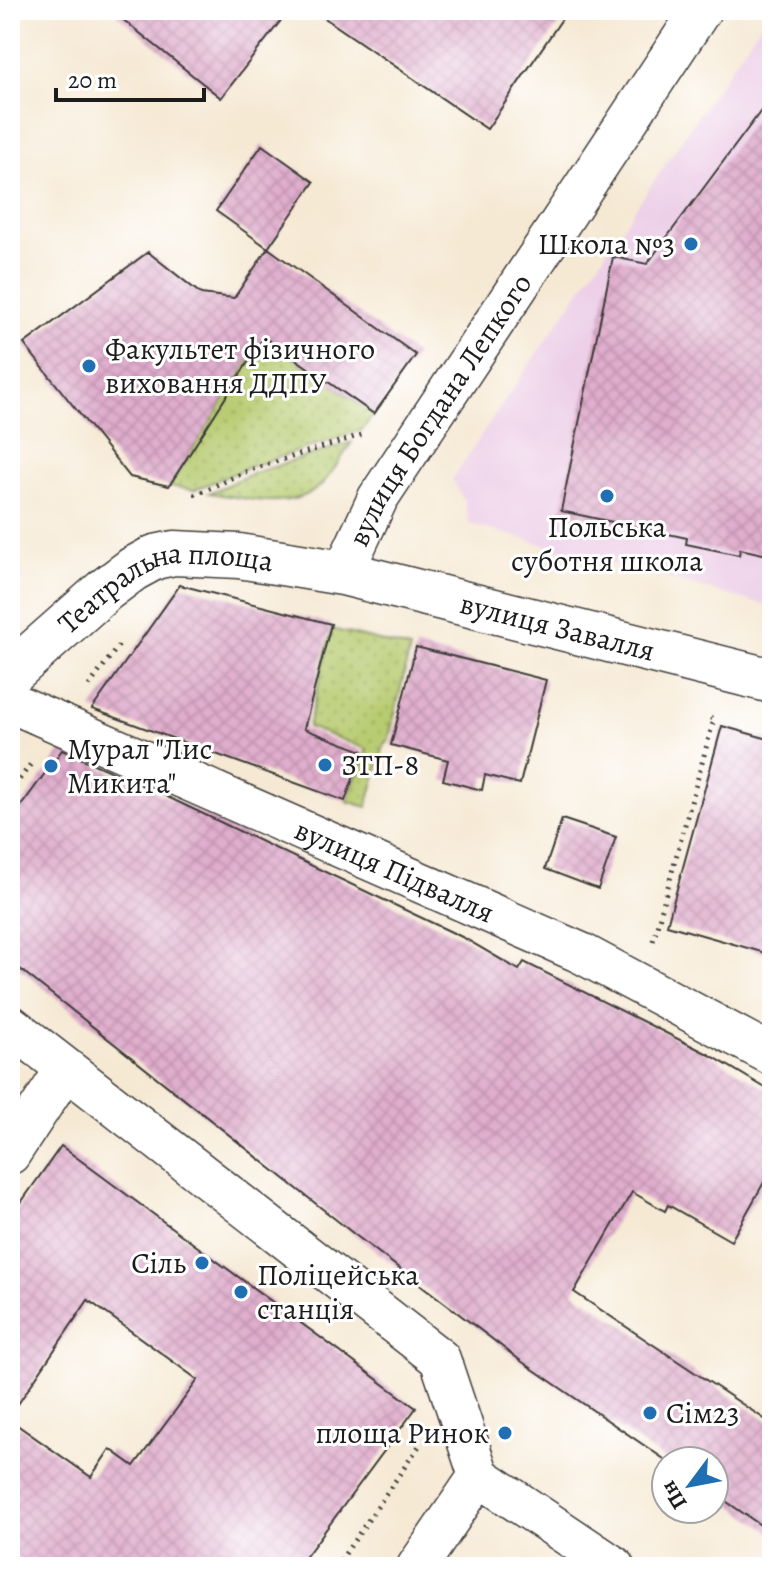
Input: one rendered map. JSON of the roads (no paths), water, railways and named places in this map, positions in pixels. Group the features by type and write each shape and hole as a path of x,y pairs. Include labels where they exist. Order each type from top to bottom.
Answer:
{"main road":[{"name":"Театральна площа","path":"10,674 105,590 155,557 174,553 239,556 343,573"},
{"name":"вулиця Завалля","path":"343,573 772,681"}],"street":[{"name":"вулиця Богдана Лепкого","path":"343,573 378,498 701,10"},
{"name":"вулиця Підвалля","path":"10,702 581,953 772,1055"},
{"path":"10,1025 440,1359 479,1476 615,1567"},
{"path":"10,1154 65,1070"},
{"path":"417,1567 479,1476"}],"place":[{"name":"Школа №3","path":"691,244"},
{"name":"Факультет фізичного виховання ДДПУ","path":"89,366"},
{"name":"Польська суботня школа","path":"607,496"},
{"name":"ЗТП-8","path":"325,765"},
{"name":"Мурал \"Лис Микита\"","path":"51,766"},
{"name":"Сіль","path":"202,1263"},
{"name":"Поліцейська станція","path":"241,1292"},
{"name":"Сім23","path":"650,1413"},
{"name":"площа Ринок","path":"505,1433"}]}
